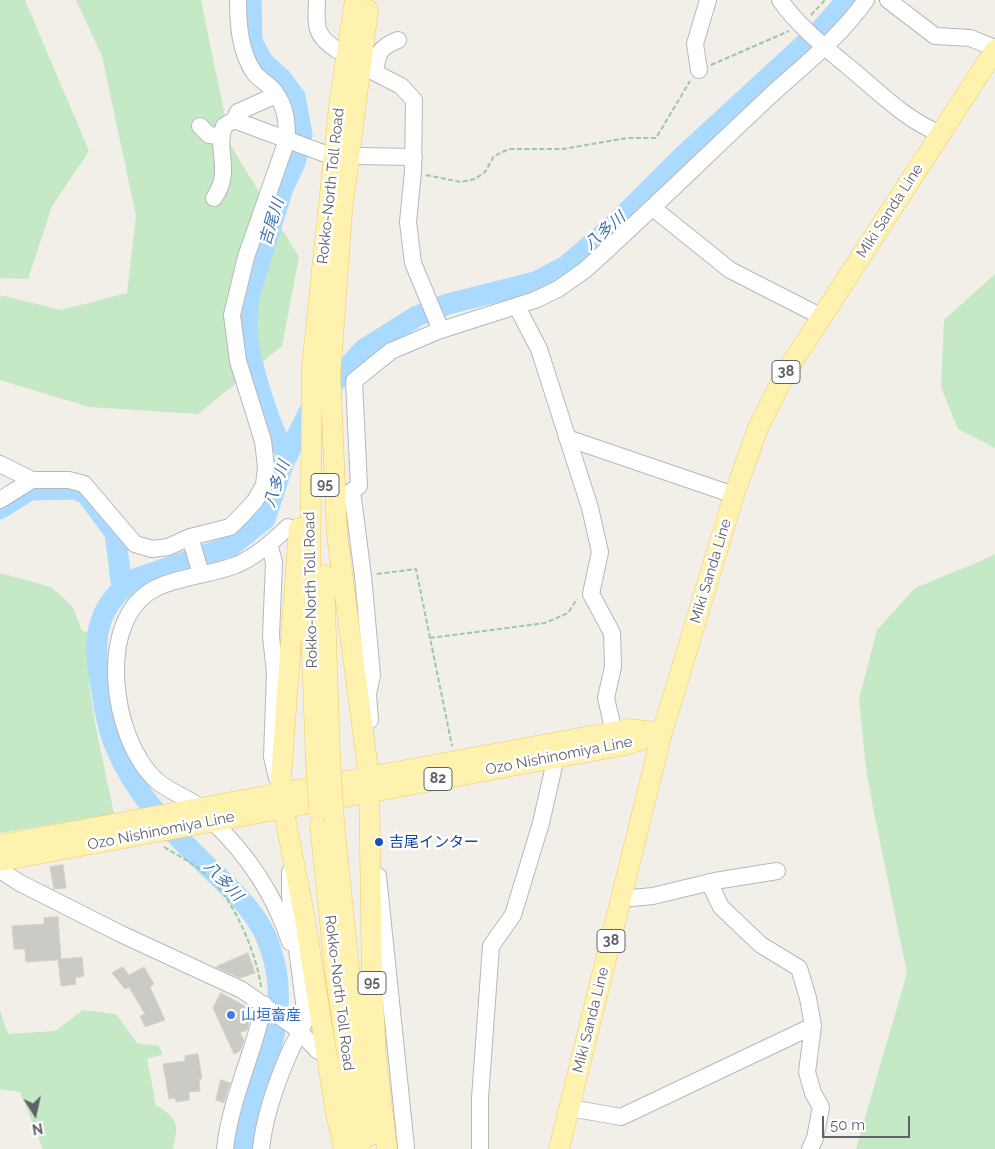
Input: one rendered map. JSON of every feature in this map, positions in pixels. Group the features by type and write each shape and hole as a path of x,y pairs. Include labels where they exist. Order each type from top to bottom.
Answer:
{"main road":[{"name":"Rokko-North Toll Road","path":"356,0 340,98 312,366 310,616 323,759 335,972 361,1149"},
{"name":"Rokko-North Toll Road","path":"323,759 324,533 330,367 342,212 369,0"},
{"name":"Miki Sanda Line","path":"559,1149 662,733 734,495 758,428 786,372 995,49"},
{"path":"330,367 337,535 369,784"},
{"path":"311,426 299,491 299,526 281,800 304,914 336,1112 344,1149"},
{"name":"Ozo Nishinomiya Line","path":"369,784 454,761 629,729 662,733"},
{"name":"Ozo Nishinomiya Line","path":"0,845 147,828 206,818 281,800 369,784 625,745 662,733"},
{"name":"95","path":"369,784 369,900 376,1059 399,1144"},
{"name":"Rokko-North Toll Road","path":"327,823 374,1149"},
{"name":"Ozo Nishinomiya Line","path":"2,871 147,828"}],"street":[{"path":"0,464 32,480 69,480 84,484 135,544 152,549 168,547 230,527 255,501 264,485 266,467 263,441 238,361 232,315 246,257 289,141 286,112 276,95 256,75 240,39 238,0"},
{"path":"317,0 316,27 324,41 337,50"},
{"path":"699,70 695,44 708,0"},
{"path":"780,0 823,46 896,107 922,126 941,134"},
{"path":"366,750 370,728 368,694 372,675 364,576 347,494 359,486 354,381 391,351 438,327 517,306 558,289 585,270 850,22 866,0"},
{"path":"888,0 935,36 970,38 995,49"},
{"path":"398,40 383,46 376,57 372,71 401,86 414,100 413,164 408,222 412,263 438,327"},
{"path":"214,198 219,191 225,167 220,136 224,126 234,120 238,112 276,95"},
{"path":"234,120 315,151"},
{"path":"200,126 209,135 220,136"},
{"path":"359,156 413,164"},
{"path":"653,208 730,270 822,317"},
{"path":"517,306 539,350 590,508 600,552 591,594 612,633 613,667 606,698 614,732"},
{"path":"567,438 734,495"},
{"path":"0,500 32,480"},
{"path":"288,527 261,552 235,565 201,572 156,588 137,601 121,629 118,655 118,704 130,743 155,780 188,798 240,851 268,892 290,939 302,979"},
{"path":"191,539 201,572"},
{"path":"269,544 274,562 272,757 281,800"},
{"path":"480,1149 480,1098 491,946 514,915 541,823 556,757"},
{"path":"261,1149 285,1063 306,1017 290,896 290,850"},
{"path":"2,871 121,934 242,990 298,1031 318,1050"},
{"path":"621,899 654,896 708,882 777,871"},
{"path":"708,882 721,907 761,945 799,968 808,998 813,1026 806,1072 813,1093 821,1107 816,1138 810,1149"},
{"path":"225,1149 227,1132 257,1038 262,1003"},
{"path":"570,1108 621,1117 813,1026"}],"path":[{"path":"413,164 461,182 480,176 485,172 494,156 509,149 563,150 627,138 656,138 688,84 699,70 803,24 825,0"},
{"path":"364,576 416,569 454,761"},
{"path":"430,638 545,623 568,613 582,592 591,594"},
{"path":"147,828 211,880 225,896 246,938 260,976 262,1003"}],"green space":[{"path":"0,0 25,0 89,151 52,206 28,279 0,278"},
{"path":"76,0 201,0 231,146 299,257 282,346 198,414 89,407 0,380 0,295 61,310 127,293 136,216 102,56"},
{"path":"995,274 995,448 958,429 941,387 944,320"},
{"path":"995,554 995,1149 856,1149 907,973 873,808 866,768 859,699 877,630 915,588"},
{"path":"0,573 51,587 73,607 82,631 99,634 89,683 95,723 114,814 0,833"},
{"path":"83,1010 116,1014 137,1043 159,1046 163,1054 147,1059 156,1105 169,1114 175,1122 176,1133 173,1149 43,1149 20,1092 0,1089 0,1011 8,1034 55,1031"}],"building":[{"path":"63,865 66,888 54,889 50,867"},
{"path":"58,917 61,959 82,957 84,976 75,978 76,984 61,986 58,960 26,962 25,949 14,949 12,926 44,924 44,918"},
{"path":"248,953 255,973 240,978 216,967"},
{"path":"123,967 129,975 144,967 154,984 150,987 165,1020 145,1027 140,1016 145,1014 129,987 125,989 112,973"},
{"path":"221,993 252,1010 247,1030 240,1033 244,1040 240,1051 234,1054 213,1008"},
{"path":"198,1054 202,1079 199,1079 200,1091 189,1092 189,1100 176,1102 175,1098 169,1099 163,1064 185,1061 185,1056"},
{"path":"221,1080 230,1083 224,1103 216,1100"}],"waterway":[{"name":"吉尾川","path":"251,0 252,41 263,62 281,78 295,97 302,134 295,163 283,188 249,296 247,317 248,342 256,376 268,414 281,445 288,455"},
{"name":"八多川","path":"242,1149 248,1123 271,1050 278,1000 277,974 265,935 251,912 234,892 166,824 143,796 124,765 107,721 97,659 98,632 106,609 123,588 135,579 231,546 265,519 285,459 310,410 363,350 417,316 448,304 535,282 566,266 617,222 684,155 821,29 847,0"},
{"path":"0,509 30,490 76,489 87,495 115,533 122,588"}],"place":[{"name":"吉尾インター","path":"379,842"},
{"name":"山垣畜産","path":"231,1015"}]}
